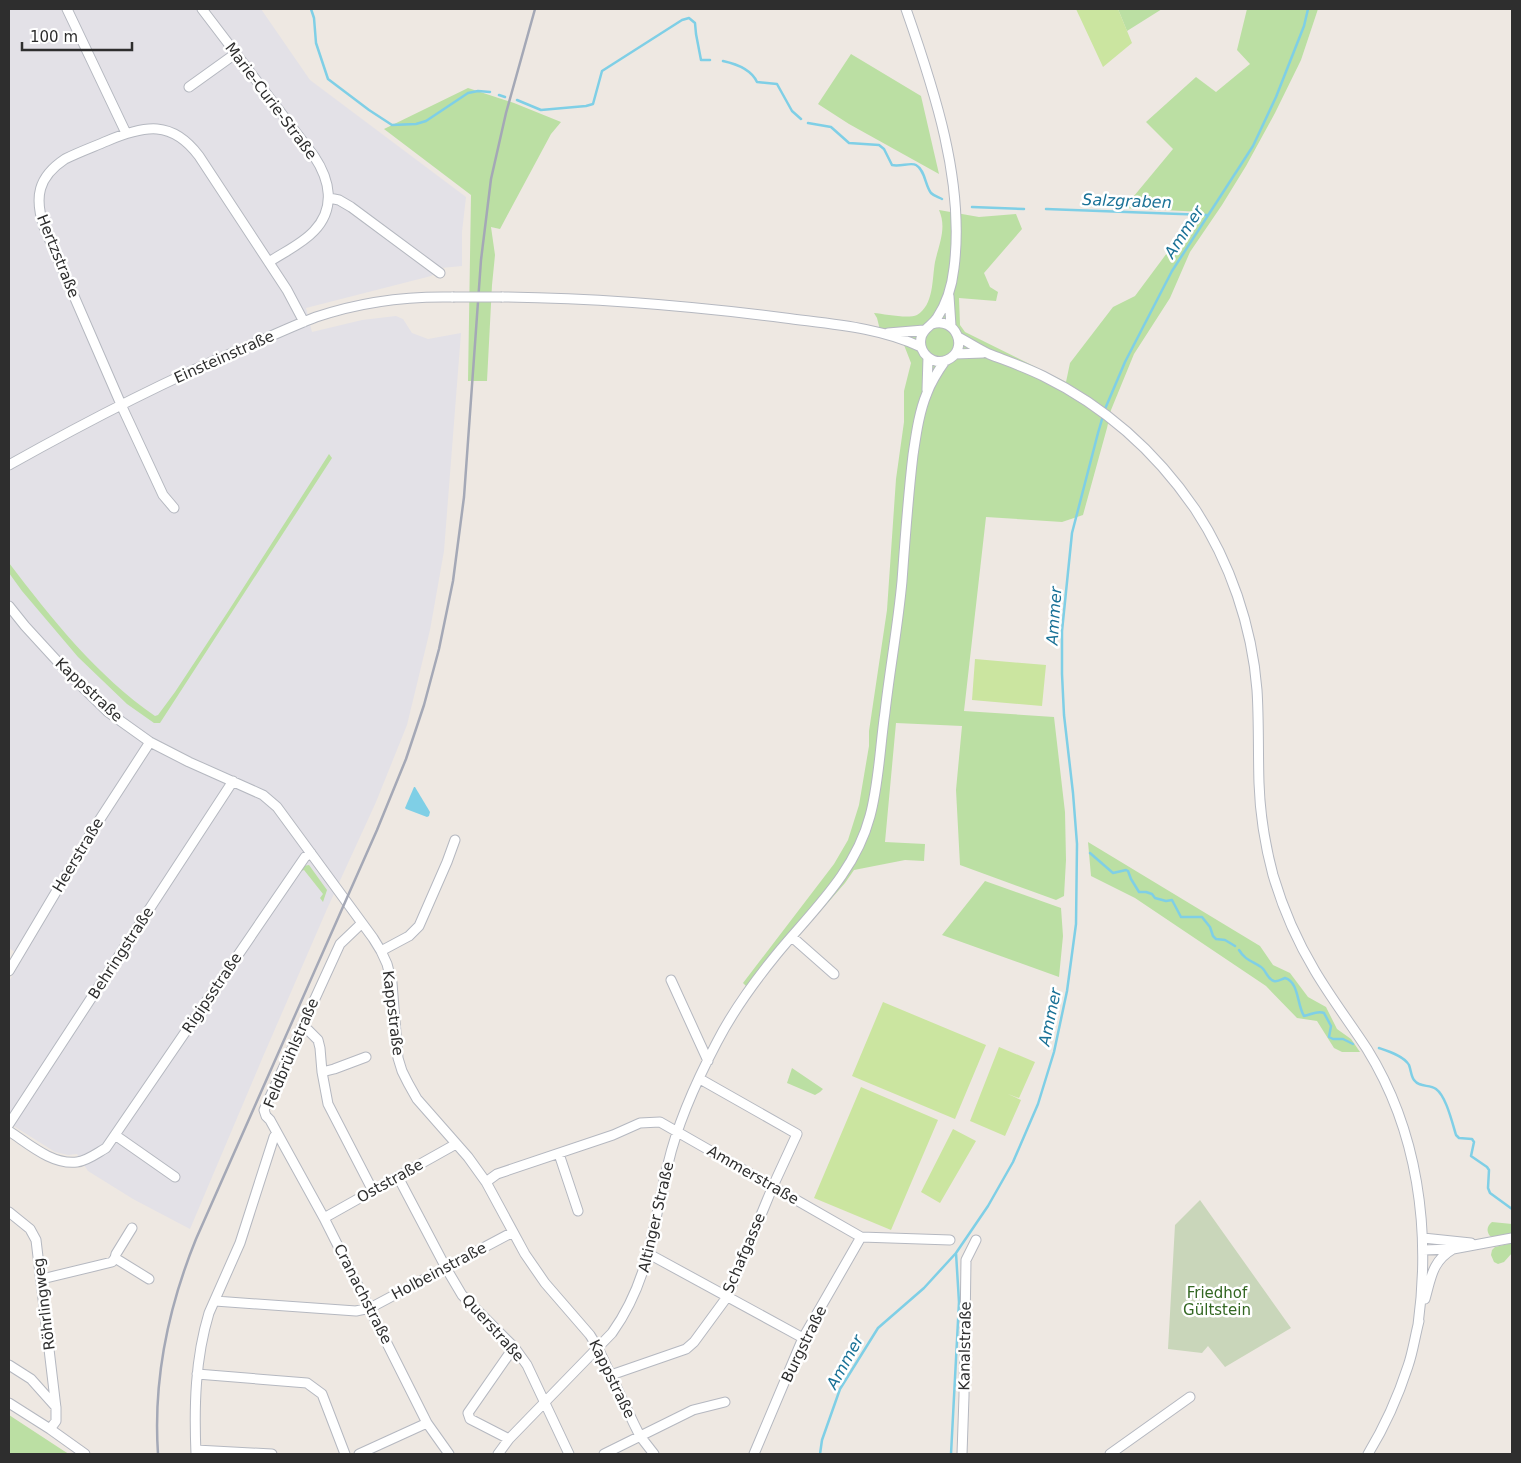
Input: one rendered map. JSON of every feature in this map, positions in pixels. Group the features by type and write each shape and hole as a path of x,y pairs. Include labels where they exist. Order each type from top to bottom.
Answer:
{"street":[{"path":"67,9 126,134"},
{"name":"Marie-Curie-Straße","path":"202,9 320,166 327,181 329,198"},
{"path":"906,9 927,73 952,170 956,235 954,267 949,295 950,326"},
{"path":"189,87 235,54"},
{"name":"Hertzstraße","path":"174,508 163,495 44,228 39,205 42,183 50,171 57,164 72,156 139,129 159,128 172,132 184,140 199,156 269,262 297,307 304,322"},
{"path":"269,262 314,231 324,216 329,198 339,200 352,207 440,273"},
{"path":"945,361 938,362 928,357 921,347 920,340 924,330 932,324 942,311 949,295"},
{"name":"Einsteinstraße","path":"9,465 121,404 212,362 304,322 370,303 414,298 454,297 572,299 699,309 799,320 885,333"},
{"path":"927,392 945,361 955,354 958,347 958,337 950,326 942,323 932,324"},
{"path":"885,333 924,330"},
{"path":"885,333 921,347"},
{"path":"958,337 986,353 1040,374 1089,403 1113,420 1149,453 1179,487 1208,530 1231,578 1244,616 1255,668 1261,811 1273,874 1286,913 1302,948 1321,982 1367,1049 1385,1082 1397,1109 1408,1144 1420,1204 1423,1238 1422,1291 1418,1325"},
{"path":"955,354 986,353"},
{"path":"927,392 928,357"},
{"name":"Altinger Straße","path":"500,1453 509,1439 598,1348 624,1316 638,1289 649,1254 668,1163 678,1132 724,1028 775,955 831,891 849,867 861,843 870,818 875,788 900,605 911,471 917,432 927,392"},
{"name":"Kappstraße","path":"9,606 25,626 108,712 150,742 189,762 263,795 277,807 382,951 392,984 398,1058 402,1071 417,1099 468,1157 486,1182 525,1254 545,1283 590,1335 640,1436 654,1454"},
{"name":"Heerstraße","path":"9,971 91,833 150,742"},
{"name":"Behringstraße","path":"9,1124 233,781"},
{"path":"382,951 408,936 419,926 447,862 454,840"},
{"name":"Rigipsstraße","path":"9,1131 53,1159 76,1162 87,1159 106,1148 305,857 310,853"},
{"name":"Feldbrühlstraße","path":"277,1133 266,1116 264,1108 340,944 362,923"},
{"path":"792,937 834,974"},
{"path":"671,980 708,1061"},
{"path":"302,1026 318,1040 328,1104 373,1191"},
{"path":"322,1072 366,1057"},
{"name":"Schafgasse","path":"610,1376 686,1349 694,1342 727,1297 772,1186 797,1134 700,1079"},
{"name":"Ammerstraße","path":"486,1182 497,1174 613,1135 640,1123 660,1122 861,1237 950,1240"},
{"path":"272,1454 196,1452 195,1416 197,1374 206,1325 240,1242 274,1137 277,1133"},
{"name":"Cranachstraße","path":"277,1133 324,1218 427,1423 449,1454"},
{"path":"114,1135 175,1177"},
{"name":"Oststraße","path":"324,1218 456,1144"},
{"path":"559,1154 578,1211"},
{"name":"Querstraße","path":"398,1177 462,1295 514,1347 527,1365 569,1454"},
{"name":"Röhrlingweg","path":"9,1212 30,1229 36,1240 56,1408 56,1421 50,1429"},
{"path":"42,1279 112,1262 132,1228"},
{"name":"Holbeinstraße","path":"215,1301 356,1311 370,1308 512,1232"},
{"name":"Burgstraße","path":"754,1454 803,1338 861,1237"},
{"path":"1423,1238 1476,1244"},
{"path":"1423,1250 1452,1249 1512,1238"},
{"name":"Kanalstraße","path":"962,1454 966,1260 976,1240"},
{"path":"1368,1454 1388,1417 1408,1366 1431,1276 1442,1255 1452,1249"},
{"path":"649,1254 803,1338"},
{"path":"115,1258 149,1279"},
{"path":"509,1439 470,1419 468,1413 514,1347"},
{"path":"9,1365 31,1379 56,1408"},
{"path":"197,1374 306,1383 322,1394 345,1454"},
{"path":"1110,1454 1190,1397"},
{"path":"604,1454 693,1410 725,1402"},
{"path":"9,1403 85,1454"},
{"path":"359,1454 427,1423"}],"shaded area":[{"path":"9,9 261,9 310,80 466,197 462,232 462,266 441,268 431,276 306,308 312,332 362,320 396,316 403,319 412,333 428,339 461,333 444,551 430,630 407,725 376,802 327,909 190,1229 133,1199 88,1171 77,1154 68,1155 55,1152 9,1123 9,981 23,958 9,948"}],"green space":[{"path":"1076,9 1118,9 1132,43 1103,67"},
{"path":"1118,9 1162,9 1127,31"},
{"path":"1247,9 1318,9 1301,60 1275,113 1246,166 1190,252 1170,298 1134,354 1111,410 1083,515 1062,522 986,517 964,711 1054,717 1065,812 1066,860 1064,896 1056,900 960,865 956,790 962,726 896,723 885,842 925,844 924,861 905,860 854,870 845,883 751,991 743,983 834,864 848,840 859,805 869,746 869,731 887,610 896,479 904,422 904,391 911,363 904,345 882,338 874,313 913,316 923,311 927,305 942,236 939,210 979,217 1016,214 1022,229 984,273 990,287 998,292 996,301 959,298 960,325 965,332 1066,382 1070,363 1113,307 1135,296 1193,218 1203,212 1124,208 1173,149 1146,122 1196,77 1216,92 1250,64 1237,50"},
{"path":"851,54 921,96 939,174 849,124 818,104"},
{"path":"468,88 514,103 561,122 551,134 500,229 491,227 495,255 487,381 468,381 471,195 384,129"},
{"path":"329,454 332,458 160,723 154,723 127,704 78,657 9,573 9,563 58,625 94,665 134,700 155,716 158,715 229,610"},
{"path":"975,659 1046,665 1042,706 972,700"},
{"path":"1088,842 1260,946 1273,965 1290,973 1308,997 1326,1007 1337,1029 1351,1039 1360,1052 1342,1052 1334,1048 1317,1021 1297,1018 1266,986 1135,898 1091,876"},
{"path":"309,865 327,890 323,902 320,898 323,894 304,870 299,872 303,866"},
{"path":"985,881 1061,908 1063,936 1059,977 942,935"},
{"path":"883,1002 986,1045 955,1119 852,1076"},
{"path":"999,1047 1035,1062 1019,1098 1008,1094 1021,1100 1005,1136 970,1121"},
{"path":"792,1068 823,1089 815,1095 787,1083"},
{"path":"861,1087 938,1120 891,1230 814,1198"},
{"path":"953,1129 976,1141 940,1203 921,1192"},
{"name":"Friedhof Gültstein","path":"1200,1200 1291,1328 1225,1367 1208,1346 1202,1353 1168,1349 1175,1225"},
{"path":"1492,1222 1512,1224 1512,1234 1490,1236 1488,1229"},
{"path":"1512,1243 1512,1253 1504,1262 1498,1264 1494,1262 1491,1255 1492,1250 1495,1247"},
{"path":"9,1415 64,1451 69,1454 9,1454"}],"water":[{"path":"414,787 430,812 427,817 405,808"}],"waterway":[{"name":"Salzgraben","path":"311,9 314,18 316,43 328,79 392,125 416,124 426,121 468,93 478,91 490,92"},
{"name":"Ammer","path":"820,1454 822,1440 840,1389 878,1328 924,1288 956,1253 988,1206 1013,1162 1038,1104 1054,1052 1067,991 1076,924 1077,844 1064,715 1062,674 1062,631 1072,533 1105,409 1125,362 1172,271 1253,146 1276,97 1304,26 1308,9"},
{"name":"Salzgraben","path":"517,100 541,110 593,104 602,71 682,20 689,18 695,23 701,60 710,60"},
{"name":"Salzgraben","path":"723,61 743,68 757,82 777,84 792,111 801,119"},
{"name":"Salzgraben","path":"499,95 505,97"},
{"name":"Salzgraben","path":"808,123 831,127 849,143 879,145 884,149 892,165 916,165 921,170 931,193 942,199"},
{"name":"Salzgraben","path":"972,207 1024,209"},
{"name":"Salzgraben","path":"1046,209 1207,215"},
{"path":"1090,853 1113,873 1128,871 1139,892 1146,892 1152,894 1155,898 1166,901 1172,900 1181,917 1202,917 1216,939 1225,940 1235,946"},
{"path":"1239,950 1246,958 1263,968 1272,980 1277,981 1285,978 1290,980 1304,1016 1316,1012 1324,1013 1331,1026 1329,1037 1343,1039 1353,1044"},
{"path":"1379,1048 1396,1054 1407,1062 1416,1082 1440,1092 1456,1135 1459,1138 1472,1139 1474,1142 1471,1156 1489,1170 1488,1188 1490,1193 1512,1209"},
{"name":"Ammer","path":"951,1454 959,1302 956,1253"}],"railway":[{"path":"158,1454 157,1426 160,1372 170,1318 186,1265 377,830 406,759 424,705 439,649 453,581 464,497 481,260 491,179 506,113 535,9"}]}
